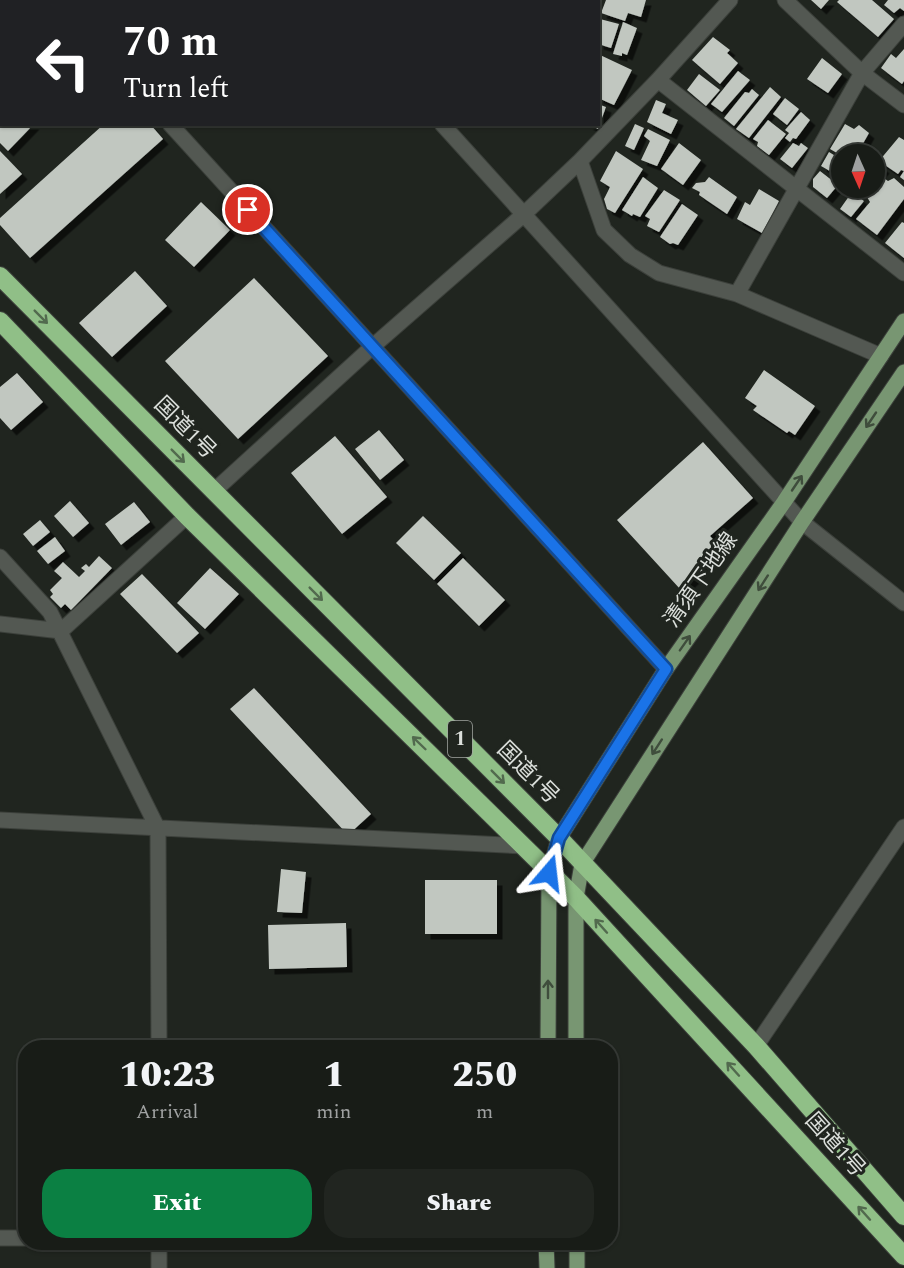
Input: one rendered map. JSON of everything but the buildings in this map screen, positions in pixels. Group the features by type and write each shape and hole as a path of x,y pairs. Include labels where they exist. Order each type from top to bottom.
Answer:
{"highway":[{"name":"国道1号","path":"0,276 559,838 756,1046 904,1216"},
{"name":"国道1号","path":"0,321 187,516 576,898 904,1256"}],"main road":[{"name":"清須下地線","path":"548,1040 549,873 559,838 666,669 784,502 904,321"},
{"path":"576,1040 576,898 582,864 802,522 904,372"},
{"path":"546,1250 547,1268"},
{"path":"577,1250 577,1268"}],"street":[{"path":"214,491 523,215 580,161 658,80 730,0"},
{"path":"785,0 862,73 904,105"},
{"path":"737,294 862,73 904,24"},
{"path":"658,80 904,273"},
{"path":"172,126 666,669"},
{"path":"444,126 802,522 904,603"},
{"path":"580,161 604,230 630,255 660,273 737,294 881,356"},
{"path":"0,624 61,631 187,516"},
{"path":"0,557 50,612 158,829 159,1040"},
{"path":"0,820 524,846"},
{"path":"756,1046 904,827"},
{"path":"0,1238 18,1238"},
{"path":"159,1250 159,1268"}],"route":[{"path":"248,210 666,669 559,838 549,873"}]}
